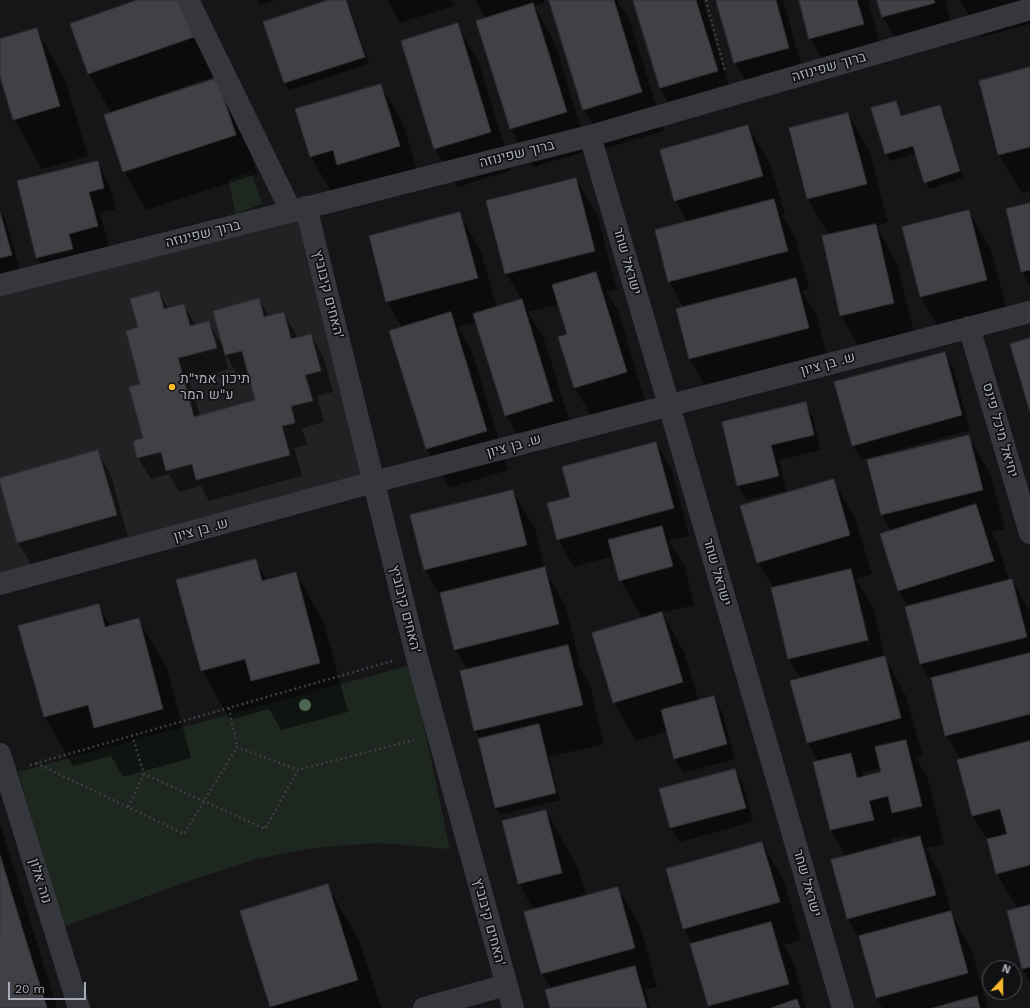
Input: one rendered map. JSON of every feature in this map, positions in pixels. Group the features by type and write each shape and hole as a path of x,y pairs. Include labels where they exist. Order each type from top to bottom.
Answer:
{"street":[{"name":"האחים קיבוביץ'","path":"188,0 298,209 374,482 416,654 513,1008"},
{"name":"ברוך שפינוזה","path":"0,284 590,136 1030,9"},
{"name":"ישראל שחר","path":"590,136 670,405 843,1008"},
{"name":"ש. בן ציון","path":"0,584 374,482 1030,312"},
{"name":"יחיאל מיכל פינס","path":"969,328 1030,534"},
{"name":"נוה אלון","path":"3,763 79,1008"},
{"path":"424,1008 506,985"}],"path":[{"path":"706,0 731,95"},
{"path":"3,763 36,763 416,654"},
{"path":"36,763 184,834 237,747 229,708"},
{"path":"237,747 298,770 437,733"},
{"path":"128,807 144,774 132,735"},
{"path":"144,774 265,829 298,770"}],"shaded area":[{"path":"251,171 262,204 236,214 228,180"},
{"name":"תיכון אמי\"ת ע\"ש המר","path":"302,217 367,480 0,576 0,293"},
{"path":"411,665 450,849 377,843 313,848 257,859 192,880 63,927 18,772"}],"building":[{"path":"137,0 181,0 194,37 88,74 70,24"},
{"path":"329,0 346,0 365,57 284,83 263,22"},
{"path":"549,0 614,0 642,92 583,110"},
{"path":"633,0 696,0 718,71 660,88"},
{"path":"716,0 776,0 789,48 734,63"},
{"path":"799,0 857,0 864,24 809,39"},
{"path":"877,0 934,0 935,3 882,17"},
{"path":"533,3 567,112 510,129 476,21"},
{"path":"458,23 491,132 434,149 401,41"},
{"path":"37,28 60,106 13,120 0,76 0,39"},
{"path":"1030,67 1030,147 998,155 979,81"},
{"path":"217,78 236,135 123,172 104,115"},
{"path":"381,84 400,146 337,165 333,150 310,157 295,109"},
{"path":"896,101 901,116 940,105 960,171 924,183 913,146 885,154 871,108"},
{"path":"848,113 867,184 807,199 789,128"},
{"path":"748,125 763,176 674,201 660,150"},
{"path":"98,161 104,188 89,192 98,226 69,234 73,249 36,258 17,181"},
{"path":"576,178 595,251 505,274 486,201"},
{"path":"774,199 788,251 668,282 655,230"},
{"path":"1030,203 1030,270 1021,272 1006,209"},
{"path":"969,210 987,280 920,297 902,227"},
{"path":"0,212 12,255 0,258"},
{"path":"460,212 478,278 386,302 369,236"},
{"path":"876,224 894,303 840,316 822,236"},
{"path":"596,272 627,372 574,388 558,337 567,334 552,285"},
{"path":"796,278 809,328 689,359 676,309"},
{"path":"159,291 164,309 184,304 190,326 209,321 217,348 178,358 194,417 255,400 242,351 225,355 213,311 259,298 264,317 284,312 291,339 311,334 321,371 305,375 313,401 291,406 295,423 282,426 290,455 196,480 192,464 166,471 161,452 137,458 133,441 143,438 129,387 140,384 126,331 138,327 130,299"},
{"path":"522,299 553,401 505,416 473,314"},
{"path":"451,312 487,431 426,449 389,331"},
{"path":"1030,338 1030,412 1010,344"},
{"path":"945,352 962,415 852,446 834,382"},
{"path":"806,402 814,435 771,445 779,476 737,486 722,422"},
{"path":"969,435 983,490 881,515 867,460"},
{"path":"656,442 674,508 557,540 547,503 570,497 562,467"},
{"path":"98,450 117,515 17,543 0,483 0,478"},
{"path":"834,479 850,535 757,563 740,506"},
{"path":"513,490 527,545 424,570 410,515"},
{"path":"976,504 994,561 898,591 880,534"},
{"path":"662,526 673,566 619,581 608,540"},
{"path":"256,559 262,581 296,572 320,663 251,681 245,659 201,671 176,580"},
{"path":"545,567 559,624 454,650 440,593"},
{"path":"851,569 868,640 788,659 771,588"},
{"path":"1012,579 1027,637 920,664 905,607"},
{"path":"99,604 105,627 139,618 163,709 94,728 88,705 44,717 18,626"},
{"path":"662,612 683,682 613,703 592,633"},
{"path":"568,645 583,705 474,731 460,671"},
{"path":"1030,653 1030,714 945,736 931,678"},
{"path":"885,656 901,718 807,743 790,681"},
{"path":"714,696 727,744 674,759 661,710"},
{"path":"539,724 556,793 495,808 478,739"},
{"path":"906,740 922,806 892,813 888,796 869,801 874,820 830,830 813,762 851,753 857,778 881,772 875,747"},
{"path":"1030,741 1030,865 996,874 987,839 1007,834 1000,809 972,816 957,760"},
{"path":"735,769 746,808 670,828 659,789"},
{"path":"546,810 562,873 518,884 502,821"},
{"path":"920,836 936,895 847,919 831,860"},
{"path":"762,842 780,902 683,929 666,869"},
{"path":"0,855 28,947 47,1008 0,1008"},
{"path":"328,884 358,980 270,1007 240,911"},
{"path":"618,887 635,948 541,974 524,912"},
{"path":"1030,905 1030,967 1022,969 1022,960 1020,960 1007,911"},
{"path":"951,911 968,973 876,998 859,936"},
{"path":"771,922 789,984 708,1006 690,944"},
{"path":"635,966 647,1008 550,1008 545,990"},
{"path":"977,996 980,1008 933,1008"},
{"path":"797,999 800,1008 771,1008"}],"place":[{"name":"תיכון אמי\"ת ע\"ש המר","path":"172,387"}]}
